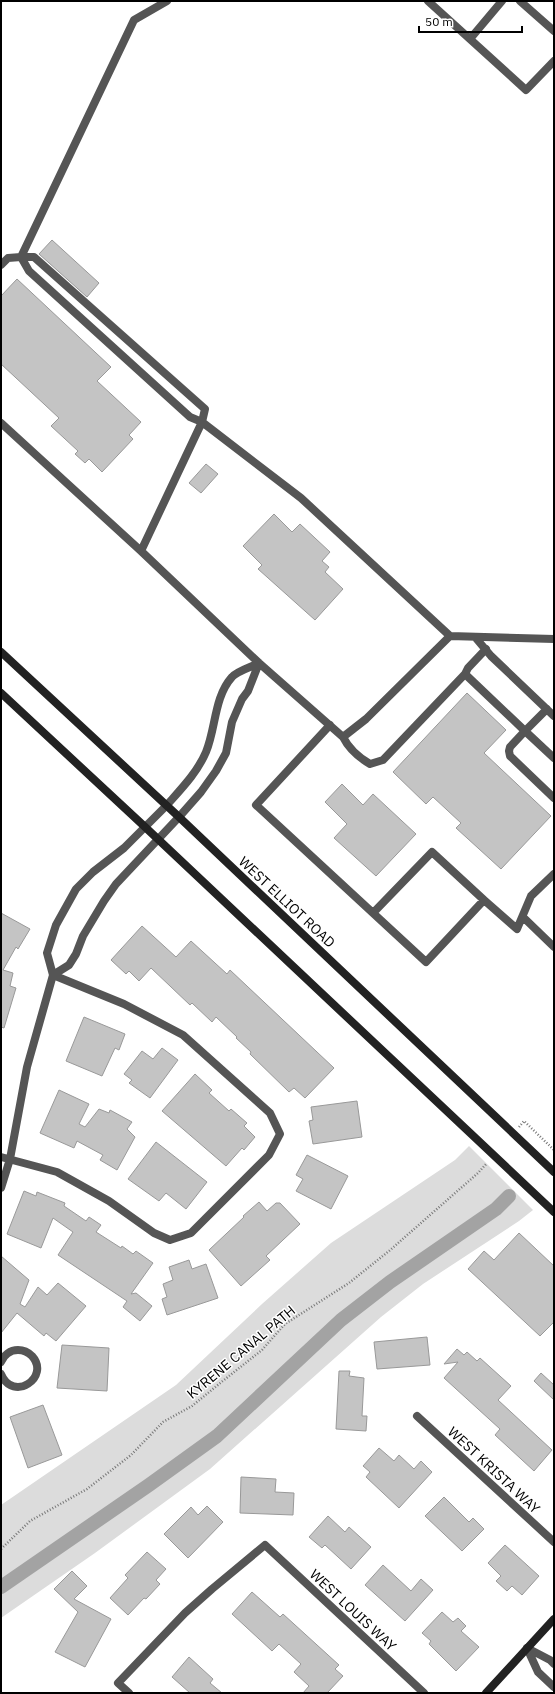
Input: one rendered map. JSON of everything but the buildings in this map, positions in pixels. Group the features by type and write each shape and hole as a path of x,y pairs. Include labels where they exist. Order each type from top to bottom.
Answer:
{"main road":[{"name":"WEST ELLIOT ROAD","path":"1,652 179,817 554,1172"},
{"path":"1,693 158,838 554,1212"},
{"path":"486,1693 554,1619"}],"street":[{"path":"21,256 134,20 167,1"},
{"path":"428,1 526,90 554,61"},
{"path":"470,39 502,1"},
{"path":"520,1 554,30"},
{"path":"21,256 29,271 190,418 202,422 301,498 450,636 554,640"},
{"path":"1,265 8,258 21,256 34,257 205,408 202,422 142,551"},
{"path":"1,423 142,551 259,663 330,724 343,737 347,746 360,758 370,764 378,763 383,760 465,674 468,668 486,649"},
{"path":"343,737 366,719 450,636"},
{"path":"475,637 554,716"},
{"path":"1,1188 10,1159 27,1067 53,975 47,953 56,925 76,889 93,872 124,848 144,826 166,806 189,780 200,765 206,750 219,701 232,676 259,663"},
{"path":"53,975 69,965 104,901 116,884 179,817 201,792 216,771 226,753 232,722 242,699 248,691 259,663"},
{"path":"465,674 554,758"},
{"path":"547,709 510,747 509,751 510,756 554,798"},
{"path":"330,724 256,805 426,962 484,900"},
{"path":"373,913 432,852 517,929 531,896 554,874"},
{"path":"523,917 554,946"},
{"path":"1,1156 57,1172 109,1201 154,1233 170,1240 191,1233 269,1155 280,1134 270,1113 184,1035 124,1004 53,975"},
{"path":"1,1374 7,1383 12,1386 22,1387 32,1381 37,1370 34,1359 25,1351 13,1351 2,1358"},
{"name":"WEST KRISTA WAY","path":"417,1416 554,1542"},
{"name":"WEST LOUIS WAY","path":"129,1693 118,1683 185,1613 264,1545 424,1693"},
{"path":"527,1648 554,1664"},
{"path":"527,1648 538,1672 554,1687"}],"path":[{"path":"513,1134 524,1121 554,1150"},
{"name":"KYRENE CANAL PATH","path":"1,1550 30,1521 87,1489 130,1455 163,1422 192,1406 262,1350 285,1324 349,1283 389,1251 478,1173 494,1156"}],"shaded area":[{"path":"469,1146 533,1210 519,1221 423,1284 381,1317 210,1469 95,1553 1,1618 1,1505 176,1385 262,1304 331,1243 455,1160"}],"waterway":[{"path":"1,1587 217,1436 341,1320 390,1282 496,1209 509,1196"}]}
